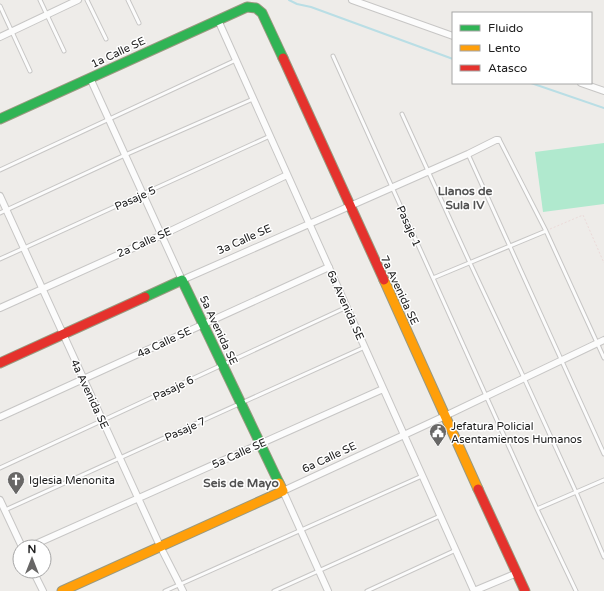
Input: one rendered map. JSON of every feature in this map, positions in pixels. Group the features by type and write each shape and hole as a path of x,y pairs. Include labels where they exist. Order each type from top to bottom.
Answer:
{"street":[{"path":"0,36 78,0"},
{"path":"352,0 452,36"},
{"name":"1a Calle SE","path":"0,119 247,7"},
{"name":"7a Avenida SE","path":"247,7 256,8 262,13 525,591"},
{"name":"6a Avenida SE","path":"218,20 474,591"},
{"name":"5a Avenida SE","path":"90,78 182,280 283,491 328,591"},
{"path":"584,84 604,91"},
{"name":"3a Calle SE","path":"0,363 182,280 498,140"},
{"name":"2a Calle SE","path":"0,308 162,235 288,175"},
{"name":"4a Avenida SE","path":"0,196 138,499 183,591"},
{"name":"4a Calle SE","path":"0,417 329,267"},
{"name":"6a Calle SE","path":"62,591 445,416 604,340"},
{"name":"5a Calle SE","path":"47,539 383,389"},
{"path":"0,500 18,539"},
{"path":"474,591 517,573"},
{"path":"37,579 42,591"}],"lane":[{"path":"40,0 64,51"},
{"path":"87,0 106,39"},
{"path":"128,0 139,23"},
{"path":"0,6 30,71"},
{"name":"Pasaje 1","path":"333,56 537,509 576,591"},
{"path":"0,170 236,60"},
{"path":"0,213 253,99"},
{"path":"402,114 576,492 604,557"},
{"name":"Pasaje 5","path":"0,259 270,136"},
{"path":"498,140 500,141 546,231 604,358"},
{"path":"468,154 604,454"},
{"path":"433,278 546,231"},
{"name":"Pasaje 6","path":"0,468 347,307"},
{"name":"Pasaje 7","path":"5,510 364,347"},
{"path":"165,591 422,476"},
{"path":"537,509 604,480"},
{"path":"274,591 440,516"},
{"path":"367,591 456,550"}],"path":[{"path":"546,231 582,215 604,263"}],"green space":[{"path":"604,143 604,204 543,212 535,152"}],"waterway":[{"path":"289,0 452,59"},
{"path":"534,84 604,108"}],"traffic: fast":[{"path":"0,119 247,7 256,8 262,13 283,58"},
{"path":"145,297 182,280 279,483"}],"traffic: slow":[{"path":"384,280 478,489"},
{"path":"62,591 283,491 279,483"}],"traffic: jam":[{"path":"283,58 384,280"},
{"path":"0,363 145,297"},
{"path":"478,489 525,591"}],"place":[{"name":"Jefatura Policial Asentamientos Humanos","path":"438,447"},
{"name":"Iglesia Menonita","path":"16,495"}],"district":[{"name":"Llanos de Sula IV","path":"465,198"},
{"name":"Seis de Mayo","path":"241,483"}]}
